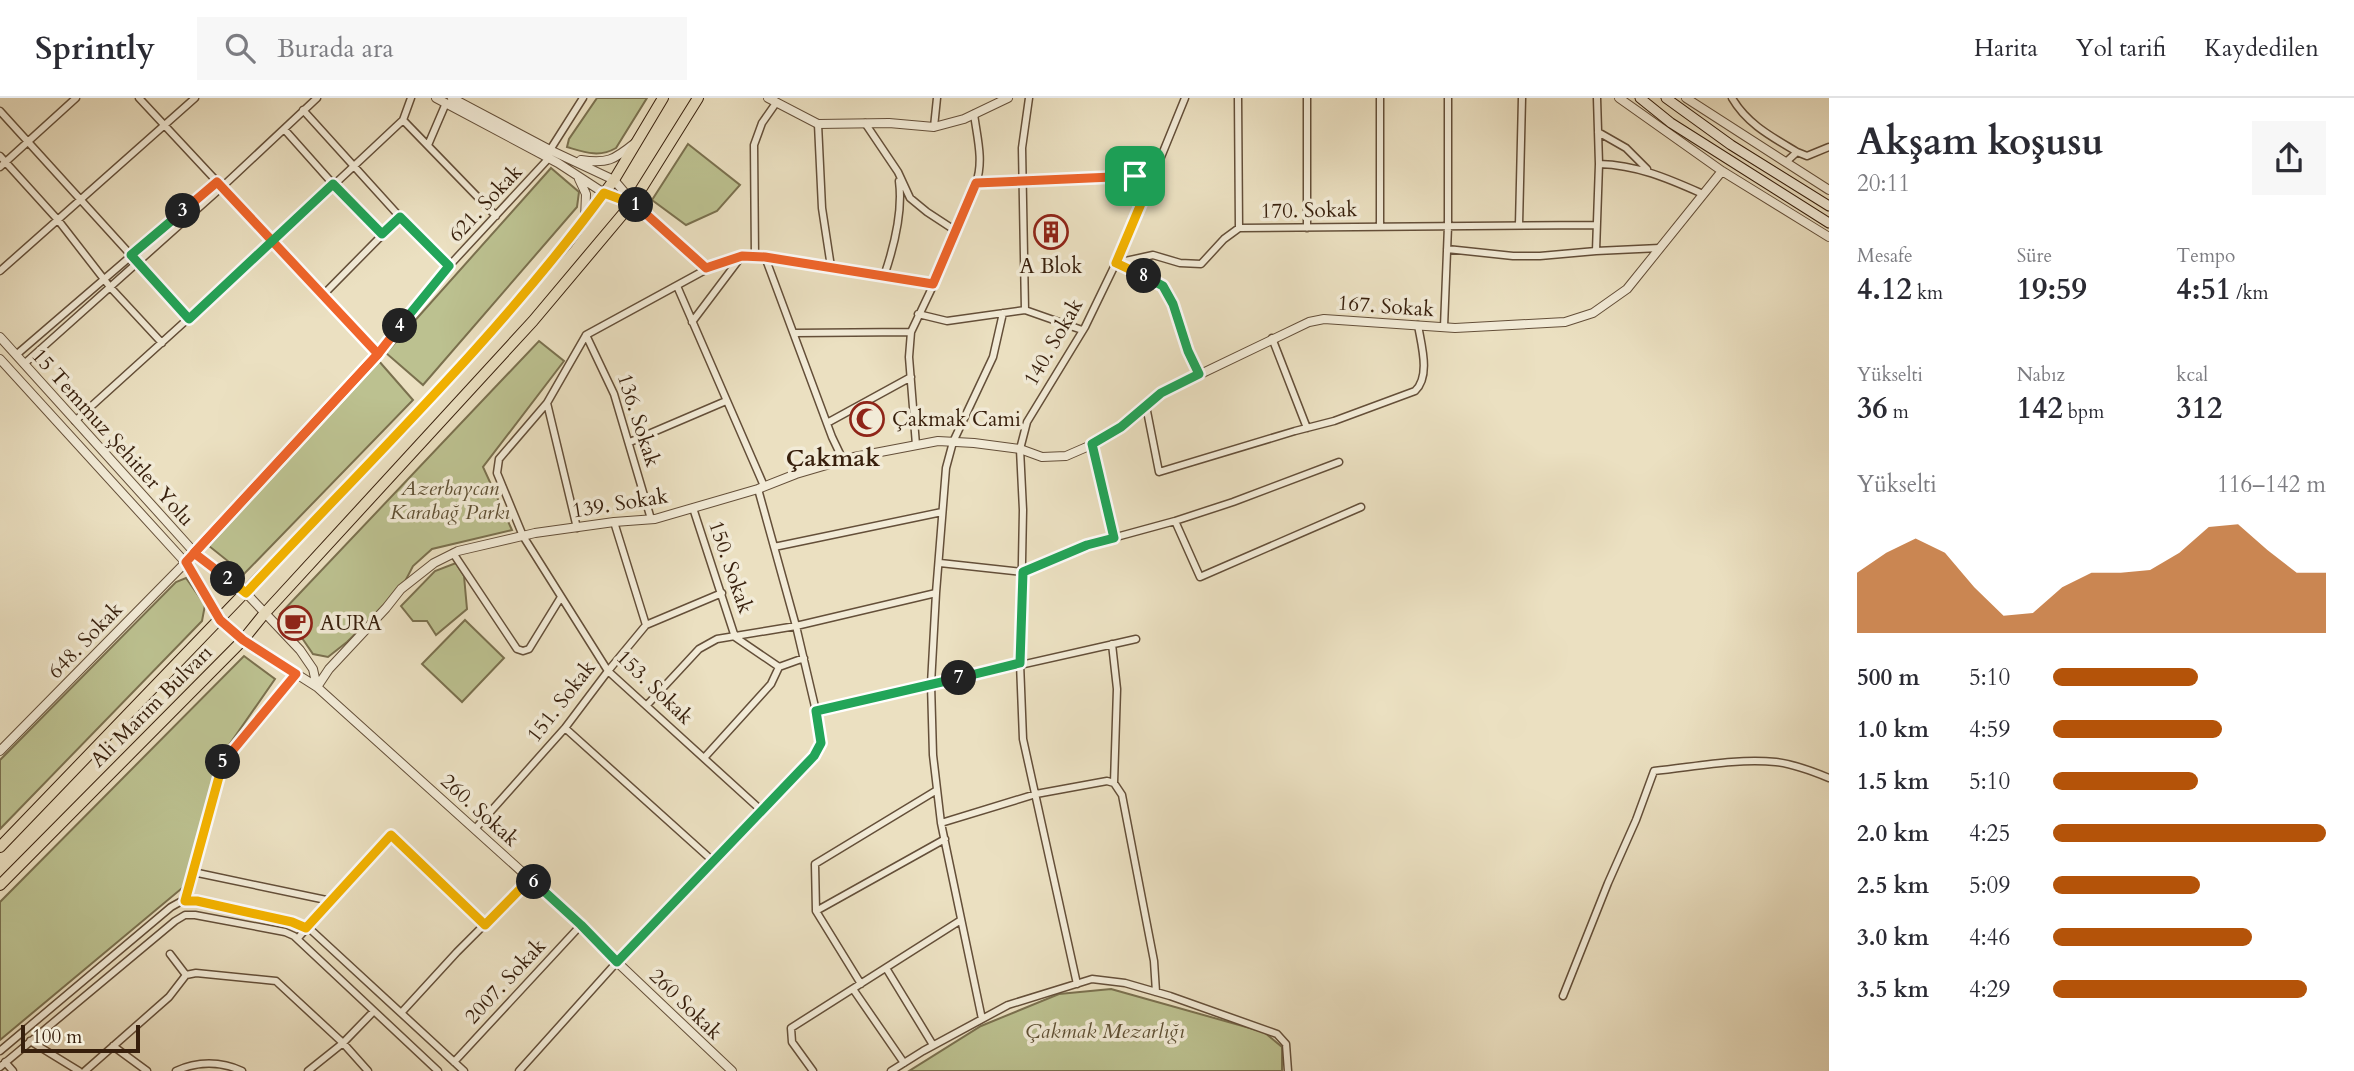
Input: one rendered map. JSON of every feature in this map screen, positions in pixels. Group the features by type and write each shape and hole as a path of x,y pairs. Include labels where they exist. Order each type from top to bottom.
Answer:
{"main road":[{"name":"Ali Marım Bulvarı","path":"0,846 246,593 468,356 568,243 614,180 663,98"},
{"name":"Ali Marım Bulvarı","path":"0,885 243,640 475,387 633,202 698,98"},
{"path":"1640,98 1682,130 1829,223"},
{"path":"1666,98 1731,145 1829,206"}],"street":[{"path":"3,165 76,98"},
{"path":"139,98 378,354"},
{"path":"0,271 195,98"},
{"path":"16,355 131,255 220,184 317,98"},
{"path":"75,421 403,120 411,98"},
{"path":"436,98 449,100 550,154 604,193 633,202"},
{"path":"571,98 581,101"},
{"path":"934,127 937,98"},
{"path":"755,257 754,145 772,100 818,124 865,123 934,127 974,114 993,102 1008,98"},
{"path":"1025,310 1022,148 1029,98"},
{"name":"140. Sokak","path":"1020,449 1027,422 1082,330 1116,263 1185,98"},
{"path":"1238,98 1239,228"},
{"path":"1307,98 1307,228"},
{"path":"1380,98 1380,227"},
{"path":"1444,327 1448,226 1448,98"},
{"path":"1519,225 1522,98"},
{"path":"1597,98 1600,164 1597,251"},
{"path":"1619,98 1723,171 1829,237"},
{"path":"1686,98 1829,190"},
{"path":"1731,98 1741,114 1757,128 1797,152 1807,156 1829,147"},
{"path":"428,145 449,100"},
{"name":"621. Sokak","path":"194,553 378,354 449,266 550,154 581,101"},
{"path":"303,110 400,217 449,266"},
{"path":"0,111 189,319"},
{"path":"916,445 909,357 911,332 979,174 980,154 974,114"},
{"path":"403,120 496,216"},
{"path":"865,123 898,172 910,198 956,231"},
{"path":"818,124 822,208 831,267"},
{"path":"284,129 382,234"},
{"path":"1598,132 1626,148 1649,171"},
{"path":"550,154 595,163 606,162 618,157 635,143"},
{"path":"1786,162 1797,152"},
{"path":"0,156 3,165 58,220 110,287 162,343"},
{"path":"568,159 614,180 633,202 706,268"},
{"path":"1600,164 1620,164 1649,171 1703,194"},
{"path":"570,169 583,184 586,194 585,219"},
{"name":"167. Sokak","path":"1020,449 1042,457 1066,456 1121,427 1161,393 1309,321 1324,319 1444,327 1565,322 1593,313 1627,289 1723,171"},
{"path":"884,276 891,257 901,197 898,172"},
{"path":"976,183 1135,176 1151,180"},
{"path":"24,364 220,184"},
{"path":"323,295 400,217"},
{"name":"170. Sokak","path":"1116,263 1153,255 1180,263 1201,264 1224,239 1239,228 1596,225"},
{"path":"1447,249 1540,256 1660,248"},
{"path":"692,322 742,256"},
{"path":"577,528 547,403 586,335 706,268 742,256 765,257 933,284"},
{"path":"765,257 843,460"},
{"path":"1116,263 1163,286 1173,304 1188,351 1199,374"},
{"path":"519,1071 617,962 814,756 821,743 804,658 761,488 677,286"},
{"path":"918,314 947,321 1025,310 1082,330"},
{"path":"982,1020 941,823 933,755 931,684 946,468 953,442 993,357 1003,313"},
{"path":"1146,406 1159,472 1334,422 1420,387 1424,357 1418,325"},
{"path":"795,333 911,332"},
{"name":"136. Sokak","path":"586,335 614,394 651,519"},
{"name":"15 Temmuz Şehitler Yolu","path":"0,337 194,553 246,593 307,659 313,669 317,687"},
{"path":"1272,338 1307,428"},
{"name":"15 Temmuz Şehitler Yolu","path":"0,359 186,562 220,620 243,640 317,687"},
{"path":"827,423 911,377"},
{"path":"629,442 726,401"},
{"name":"153. Sokak","path":"547,403 499,459 497,473 500,484 523,536 608,671 762,811"},
{"name":"139. Sokak","path":"317,687 329,669 401,589 434,563 453,554 523,536 651,519 761,488 843,460 916,445 938,441 1020,449"},
{"path":"1092,444 1114,538"},
{"path":"1020,449 1023,510 1020,663 1023,739 1077,984"},
{"path":"940,563 1023,572 1087,545 1175,522 1339,462"},
{"path":"1175,522 1200,577 1361,507"},
{"name":"150. Sokak","path":"692,508 736,637"},
{"path":"774,547 942,512"},
{"path":"614,522 646,625"},
{"name":"648. Sokak","path":"0,751 194,553"},
{"path":"453,554 517,649 529,649 561,597"},
{"name":"151. Sokak","path":"475,829 565,728 646,625 722,593"},
{"path":"647,705 699,649 717,639 796,626 936,593"},
{"path":"736,637 779,667"},
{"path":"816,711 1136,639"},
{"path":"1112,644 1117,689 1114,783 1122,795 1154,961 1156,992"},
{"path":"704,758 771,684 779,667 804,658"},
{"path":"185,901 221,764 296,674"},
{"name":"260. Sokak","path":"317,687 581,925 617,962"},
{"path":"565,728 714,862"},
{"path":"1563,996 1654,771 1768,762 1802,768 1829,778"},
{"path":"941,823 1036,794 1107,781 1114,783"},
{"path":"861,984 816,911 815,864 937,790"},
{"path":"298,938 391,835 485,925"},
{"path":"816,911 944,839"},
{"path":"193,872 331,901"},
{"path":"401,1013 530,879"},
{"path":"0,1051 171,907 185,901 197,901 292,922 306,928 464,1071"},
{"path":"13,1071 3,1065 185,915 285,932 298,938 438,1071"},
{"path":"813,1071 792,1042 791,1028 961,919"},
{"name":"2007. Sokak","path":"454,1062 581,925"},
{"path":"170,954 186,975"},
{"name":"260 Sokak","path":"617,962 732,1071"},
{"path":"886,968 933,1045"},
{"path":"85,1071 169,997 186,975 196,973 276,981 343,1043 368,1071"},
{"path":"891,1071 1008,1005 1092,979 1125,983 1170,996 1277,1034 1286,1044 1288,1071"},
{"path":"853,989 904,1063"},
{"path":"308,1071 343,1043 374,1011"},
{"path":"30,1041 79,1071"},
{"path":"113,1046 147,1071"},
{"path":"176,1071 184,1067 216,1063 242,1071"}],"green space":[{"path":"597,98 647,98 616,148 598,153 567,147 569,139"},
{"path":"688,144 740,185 717,211 686,225 652,200"},
{"path":"551,168 579,192 577,207 423,385 386,353"},
{"name":"Azerbaycan Karabağ Parkı","path":"539,341 564,361 483,467 512,530 432,549 413,566 401,589 347,642 328,657 313,654 280,614"},
{"path":"378,360 413,400 244,574 209,546"},
{"path":"456,563 464,576 467,609 436,635 427,621 413,621 401,606 435,571"},
{"path":"186,578 205,605 202,621 0,829 0,760 176,582"},
{"path":"465,620 504,658 462,702 422,664"},
{"path":"244,656 275,679 220,758 187,884 0,1040 0,902"},
{"name":"Çakmak Mezarlığı","path":"1111,989 1264,1032 1282,1047 1282,1071 909,1071 981,1026 1059,994"}],"place":[{"name":"A Blok","path":"1051,232"},
{"name":"Çakmak Cami","path":"867,419"},
{"name":"AURA","path":"295,623"}],"district":[{"name":"Çakmak","path":"833,458"}],"route":[{"path":"1135,176 976,183 933,284 765,257 742,256 706,268 633,202 604,193 568,243 503,318 246,593 194,553 378,354 274,241 217,182 131,255 189,319 274,241 333,184 382,234 400,217 449,266 378,354 186,562 220,620 243,640 296,674 221,764 185,901 197,901 292,922 306,928 391,835 485,925 530,879 617,962 814,756 821,743 816,711 1020,663 1023,572 1087,545 1114,538 1092,444 1121,427 1161,393 1199,374 1188,351 1173,304 1163,286 1116,263 1151,180 1135,176"}]}
